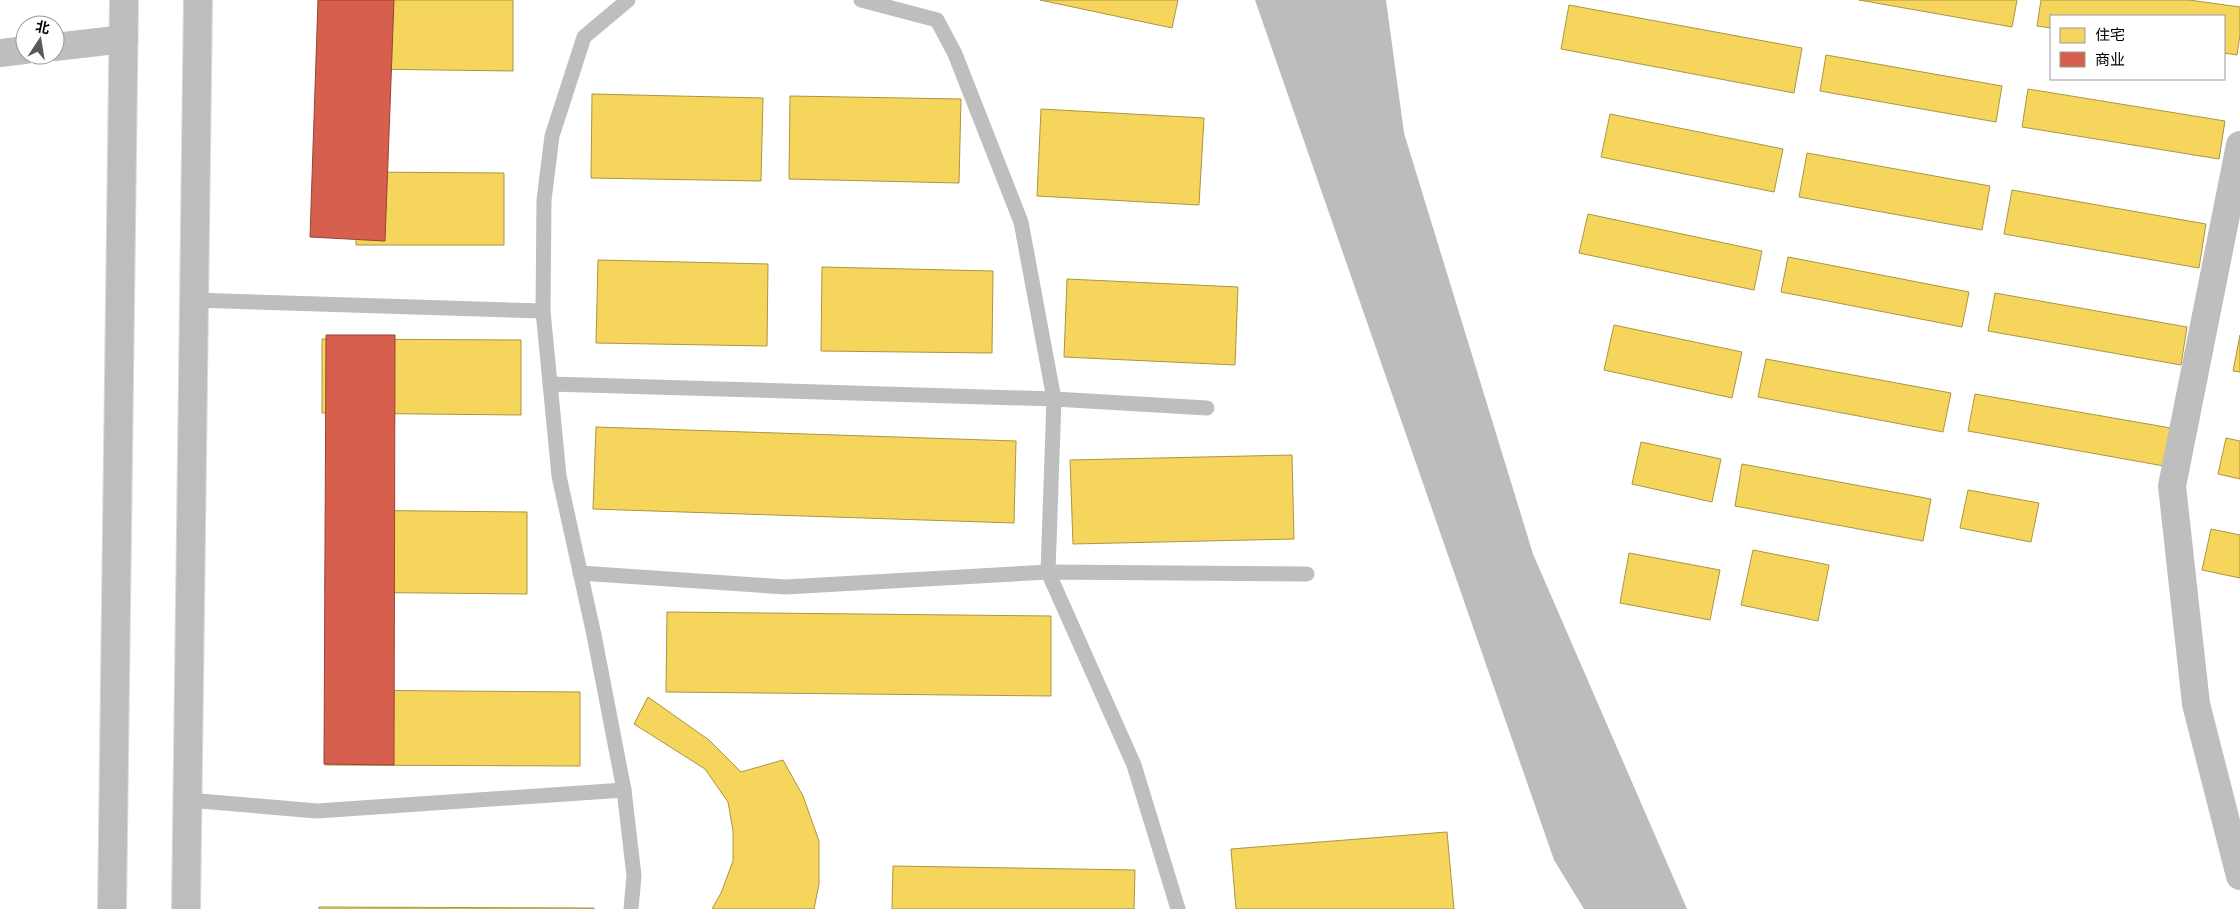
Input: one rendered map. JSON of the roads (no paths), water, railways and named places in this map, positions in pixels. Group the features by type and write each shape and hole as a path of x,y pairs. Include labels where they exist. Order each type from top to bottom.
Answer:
{"main road":[{"path":"112,909 124,0"},
{"path":"186,909 198,0"}],"street":[{"path":"65,46 124,39"},
{"path":"0,53 15,51"},
{"path":"2240,145 2172,486 2196,704 2240,876"}],"lane":[{"path":"628,0 584,37 552,136 544,200 543,311 558,476 580,573 624,790 634,876 631,909"},
{"path":"861,0 937,20 955,54 1021,222 1054,399 1048,572 1134,765 1178,909"},
{"path":"194,300 543,311"},
{"path":"550,384 1054,399 1208,408"},
{"path":"580,573 786,587 1048,572 1307,574"},
{"path":"188,800 317,811 624,790"}]}
